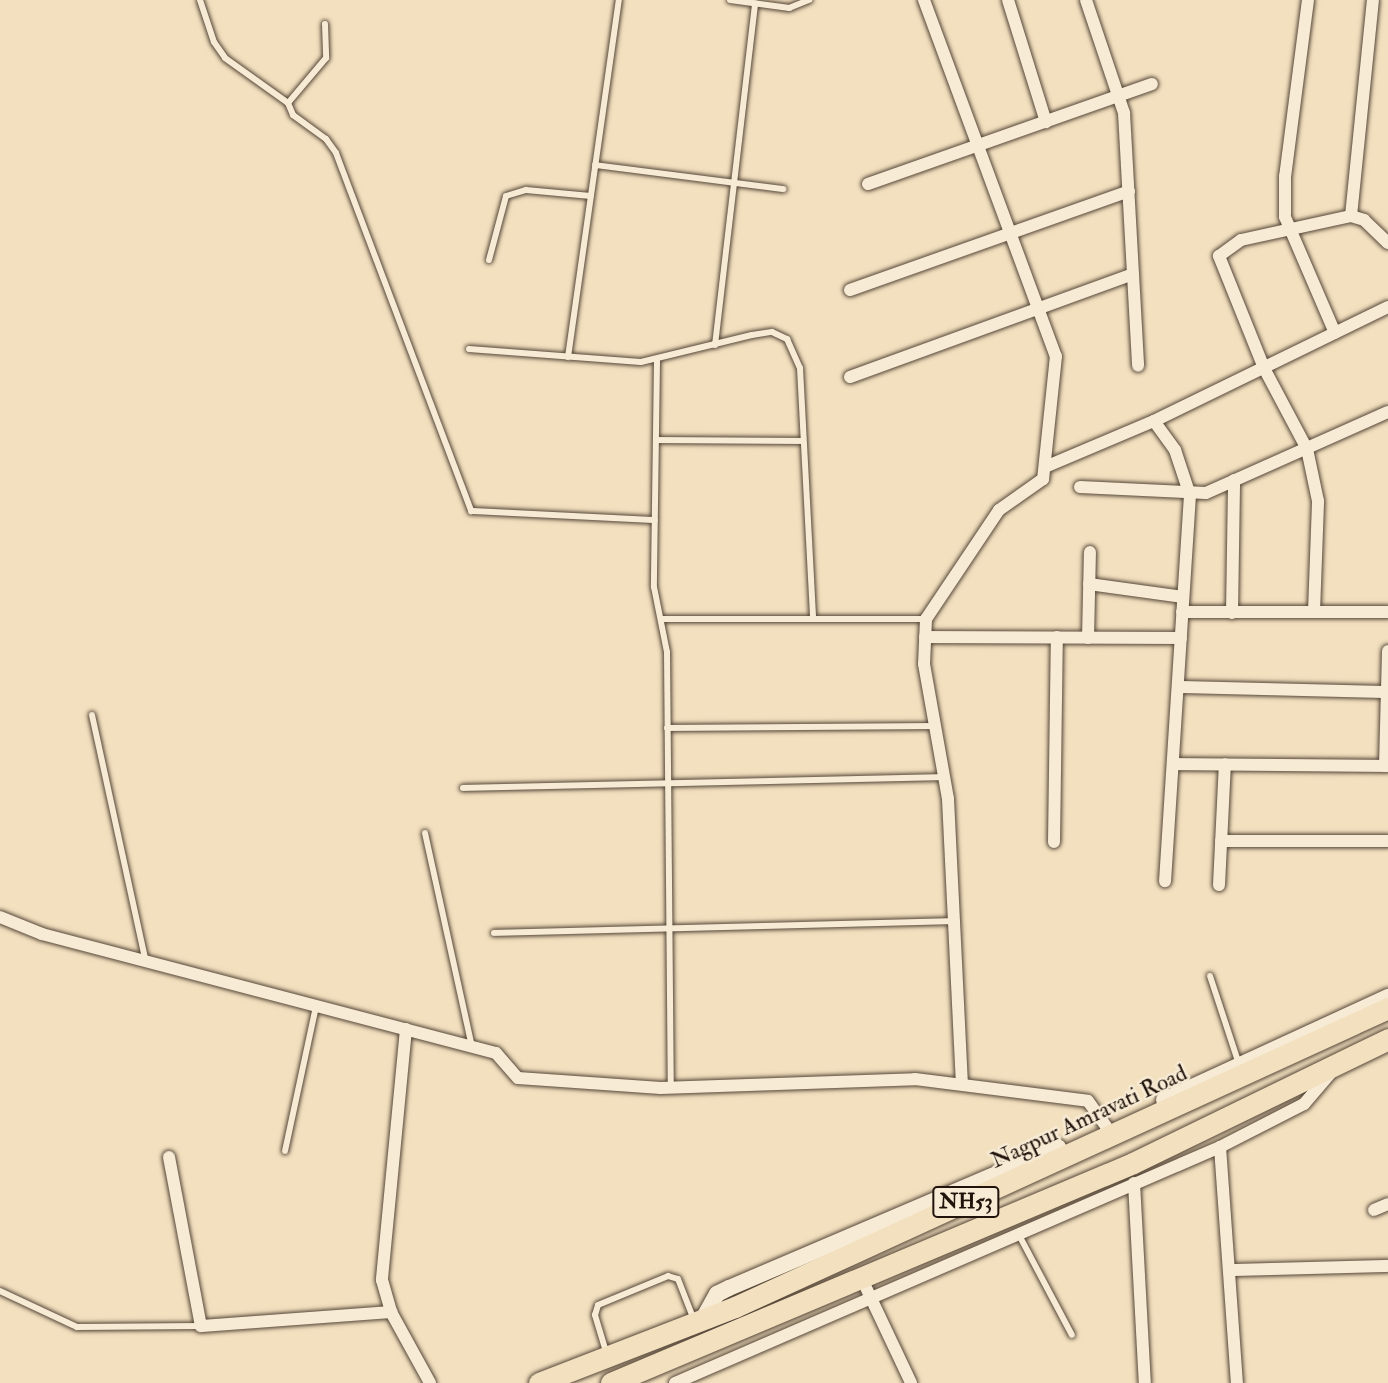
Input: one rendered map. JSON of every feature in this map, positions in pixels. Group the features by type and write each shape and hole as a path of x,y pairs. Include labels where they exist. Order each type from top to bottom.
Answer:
{"highway":[{"name":"Nagpur Amravati Road","path":"539,1383 699,1321 1241,1069 1388,1008"},
{"name":"NH53","path":"611,1383 1133,1163 1388,1040"}],"street":[{"path":"924,0 1056,356 1045,467 1040,484 999,510 926,618 925,637 935,726 944,777 962,1084"},
{"path":"1008,0 1045,122"},
{"path":"1086,0 1119,96 1129,191 1138,366"},
{"path":"1308,0 1285,176 1289,232 1335,333"},
{"path":"1351,216 1373,0"},
{"path":"868,184 1153,84"},
{"path":"850,290 1129,191"},
{"path":"1314,612 1318,501 1307,449 1264,368 1219,256 1241,240 1289,232 1351,216 1364,220 1388,243"},
{"path":"850,377 1038,306 1133,274"},
{"path":"1045,467 1154,421 1388,307"},
{"path":"1080,487 1190,495 1234,480 1388,412"},
{"path":"1154,421 1175,450 1190,495 1165,881"},
{"path":"1232,613 1234,480"},
{"path":"1088,638 1090,552"},
{"path":"1089,584 1183,597"},
{"path":"1182,612 1388,612 1388,604"},
{"path":"925,637 1181,638"},
{"path":"1054,842 1057,637"},
{"path":"1173,764 1387,766 1388,651"},
{"path":"1178,687 1387,692"},
{"path":"1219,886 1226,764"},
{"path":"1221,841 1388,841"},
{"path":"0,917 146,962 496,1052 518,1078 671,1088 915,1079 1088,1101 1110,1132"},
{"path":"1241,1069 1388,997"},
{"path":"406,1029 382,1244 382,1280 391,1312 430,1383"},
{"path":"675,1383 872,1300 1220,1147 1304,1104 1338,1063"},
{"path":"1220,1147 1231,1270 1237,1383"},
{"path":"169,1157 201,1326 391,1312"},
{"path":"1134,1183 1144,1383"},
{"path":"1374,1210 1388,1204"},
{"path":"1231,1270 1388,1266"},
{"path":"861,1276 911,1383"}],"lane":[{"path":"200,0 214,42 225,58 288,103 293,115 326,139 335,153 471,511 655,520"},
{"path":"568,357 619,0"},
{"path":"730,0 801,8 809,0"},
{"path":"715,345 755,4"},
{"path":"288,103 326,58 325,23"},
{"path":"595,165 783,189"},
{"path":"489,260 506,195 526,190 591,197"},
{"path":"469,349 657,361 772,331 788,339 800,368 813,617"},
{"path":"657,361 654,587 667,652 671,1088"},
{"path":"657,440 802,440"},
{"path":"661,619 926,618"},
{"path":"92,715 146,962"},
{"path":"667,728 935,726"},
{"path":"463,788 667,780 944,777"},
{"path":"425,832 472,1046"},
{"path":"494,933 954,920"},
{"path":"1210,976 1241,1069"},
{"path":"285,1151 316,1006"},
{"path":"1018,1234 1072,1335"},
{"path":"607,1356 595,1315 598,1305 668,1276 678,1279 699,1321"},
{"path":"0,1291 77,1327 201,1326"}]}
